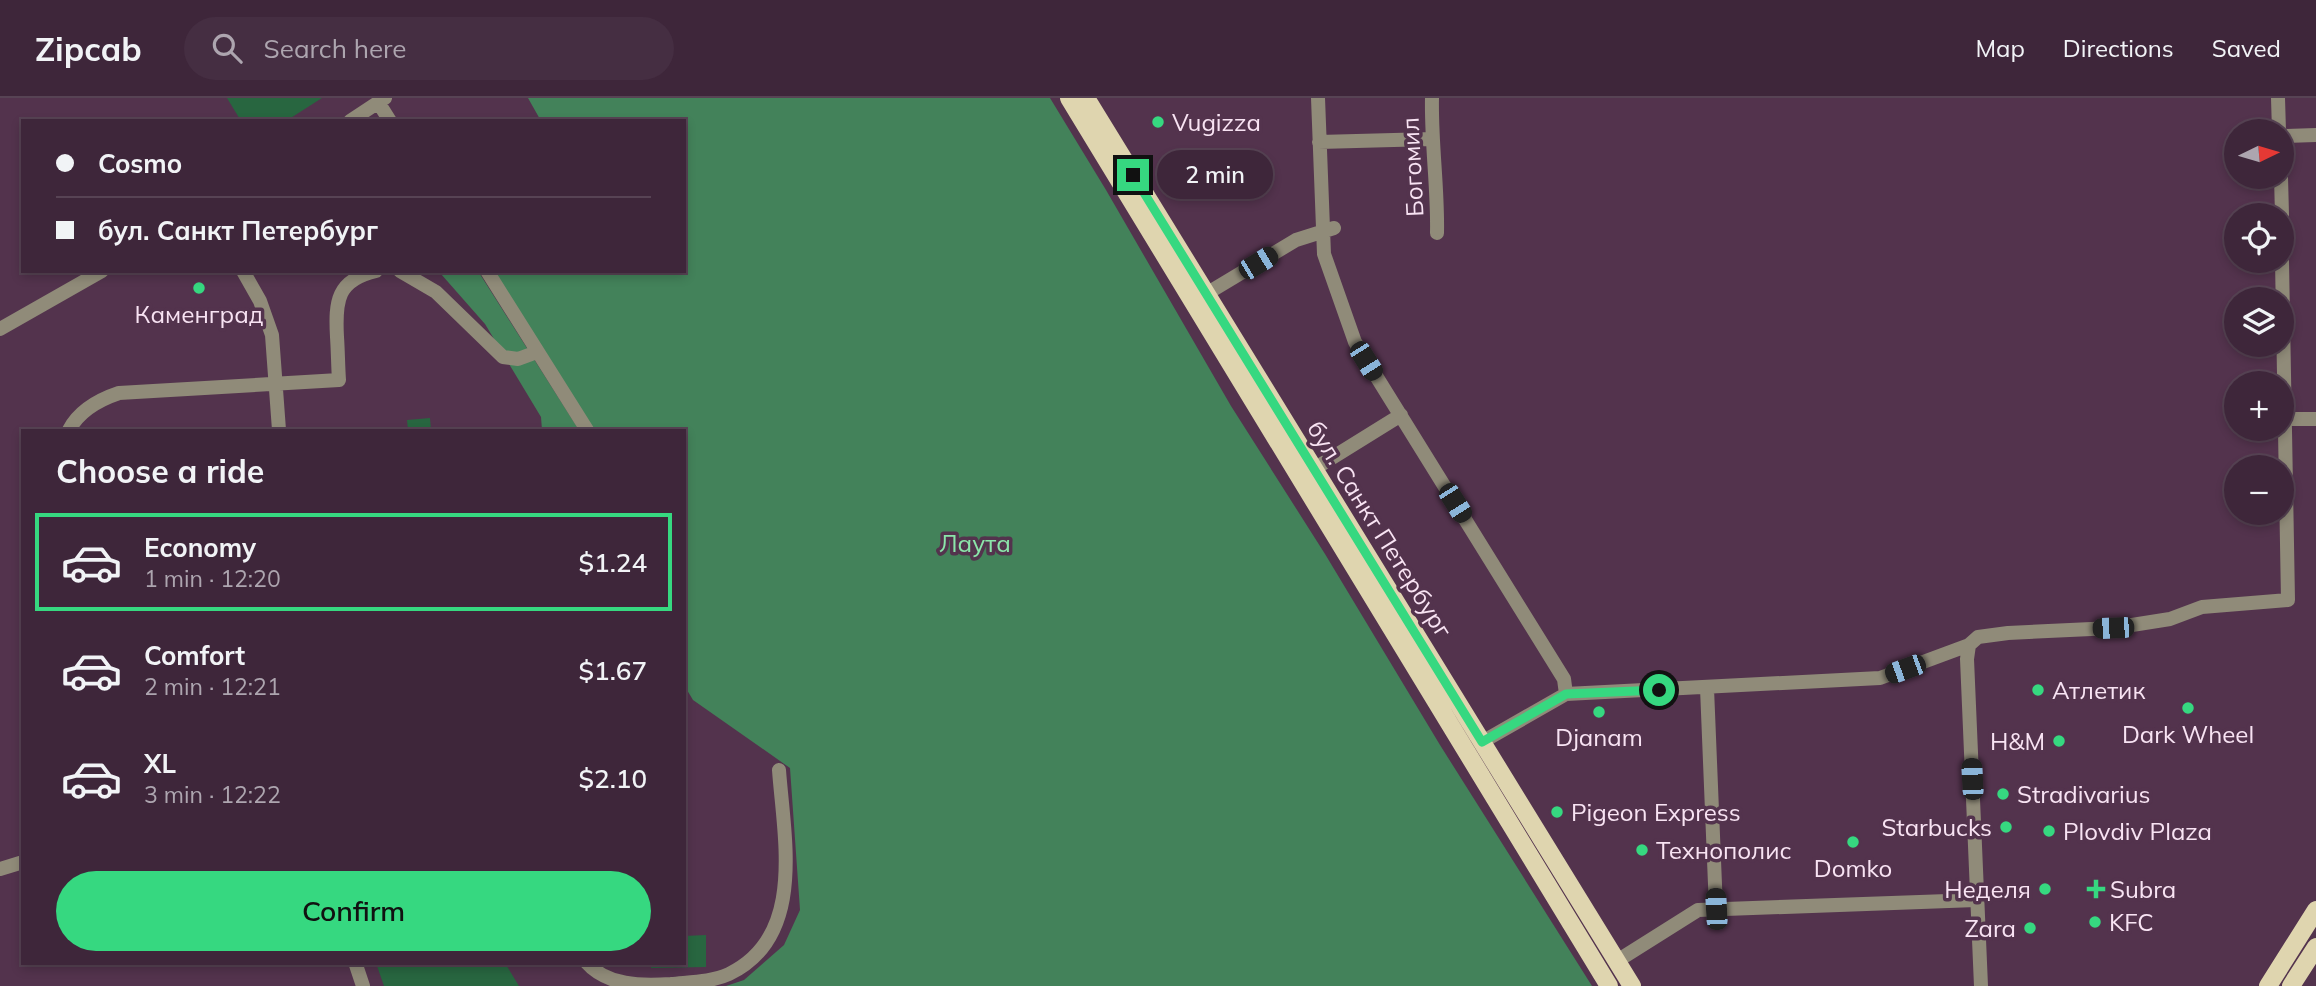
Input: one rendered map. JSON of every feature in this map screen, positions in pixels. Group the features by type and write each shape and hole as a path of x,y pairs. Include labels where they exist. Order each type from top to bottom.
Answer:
{"main road":[{"name":"бул. Санкт Петербург","path":"1069,98 1609,986"},
{"name":"бул. Санкт Петербург","path":"1086,98 1632,986"},
{"path":"2268,986 2316,910"},
{"path":"2291,986 2316,947"}],"street":[{"path":"1318,98 1319,142 1328,229 1324,254 1355,342 1564,679 1566,694"},
{"name":"Богомил","path":"1432,98 1431,139 1438,204 1437,233"},
{"path":"2278,98 2279,119"},
{"path":"353,119 382,100 389,119"},
{"path":"2294,136 2316,135"},
{"path":"1319,142 1431,139"},
{"path":"1206,294 1296,240 1328,229"},
{"path":"0,329 98,273"},
{"path":"244,273 260,301 270,327 279,429"},
{"path":"70,429 74,421 94,404 118,393 339,380 335,311 339,296 355,278 370,273"},
{"path":"403,273 436,292 503,356 518,359 537,352"},
{"path":"487,273 586,429"},
{"path":"2282,273 2283,371"},
{"path":"1314,469 1401,415"},
{"path":"2294,419 2316,419"},
{"path":"1482,742 1566,694 1880,678 1969,645 1978,636 2113,628 2170,619 2202,607 2288,600 2284,441"},
{"path":"1969,645 1967,659 1981,986"},
{"path":"1707,688 1716,909"},
{"path":"588,965 594,972 608,978 632,984 658,985 727,975 744,965 763,948 784,900 786,878 779,770"},
{"path":"0,869 21,864"},
{"path":"1617,961 1698,910 1976,900"},
{"path":"356,965 363,986"}],"green space":[{"path":"227,98 322,98 289,119 240,119"},
{"name":"Лаута","path":"528,98 1050,98 1231,406 1592,986 726,986 744,980 784,945 800,910 790,768 693,700 686,688 686,429 590,429 494,273 686,273 686,119 540,119"},
{"path":"439,273 479,273 578,429 542,429 541,417 485,324"},
{"path":"430,418 431,429 408,429 407,420"},
{"path":"706,935 706,967 651,968 651,965 686,965 686,936"},
{"path":"377,965 506,965 519,986 384,986"}],"place":[{"name":"Vugizza","path":"1158,122"},
{"name":"Каменград","path":"199,288"},
{"name":"Атлетик","path":"2038,690"},
{"name":"Dark Wheel","path":"2188,708"},
{"name":"Djanam","path":"1599,712"},
{"name":"H&M","path":"2059,741"},
{"name":"Stradivarius","path":"2003,794"},
{"name":"Pigeon Express","path":"1557,812"},
{"name":"Starbucks","path":"2006,827"},
{"name":"Plovdiv Plaza","path":"2049,831"},
{"name":"Domko","path":"1853,842"},
{"name":"Технополис","path":"1642,850"},
{"name":"Неделя","path":"2045,889"},
{"name":"Subra","path":"2096,889"},
{"name":"KFC","path":"2095,922"},
{"name":"Zara","path":"2030,928"}],"route":[{"path":"1133,175 1482,742 1566,694 1659,690"}]}
